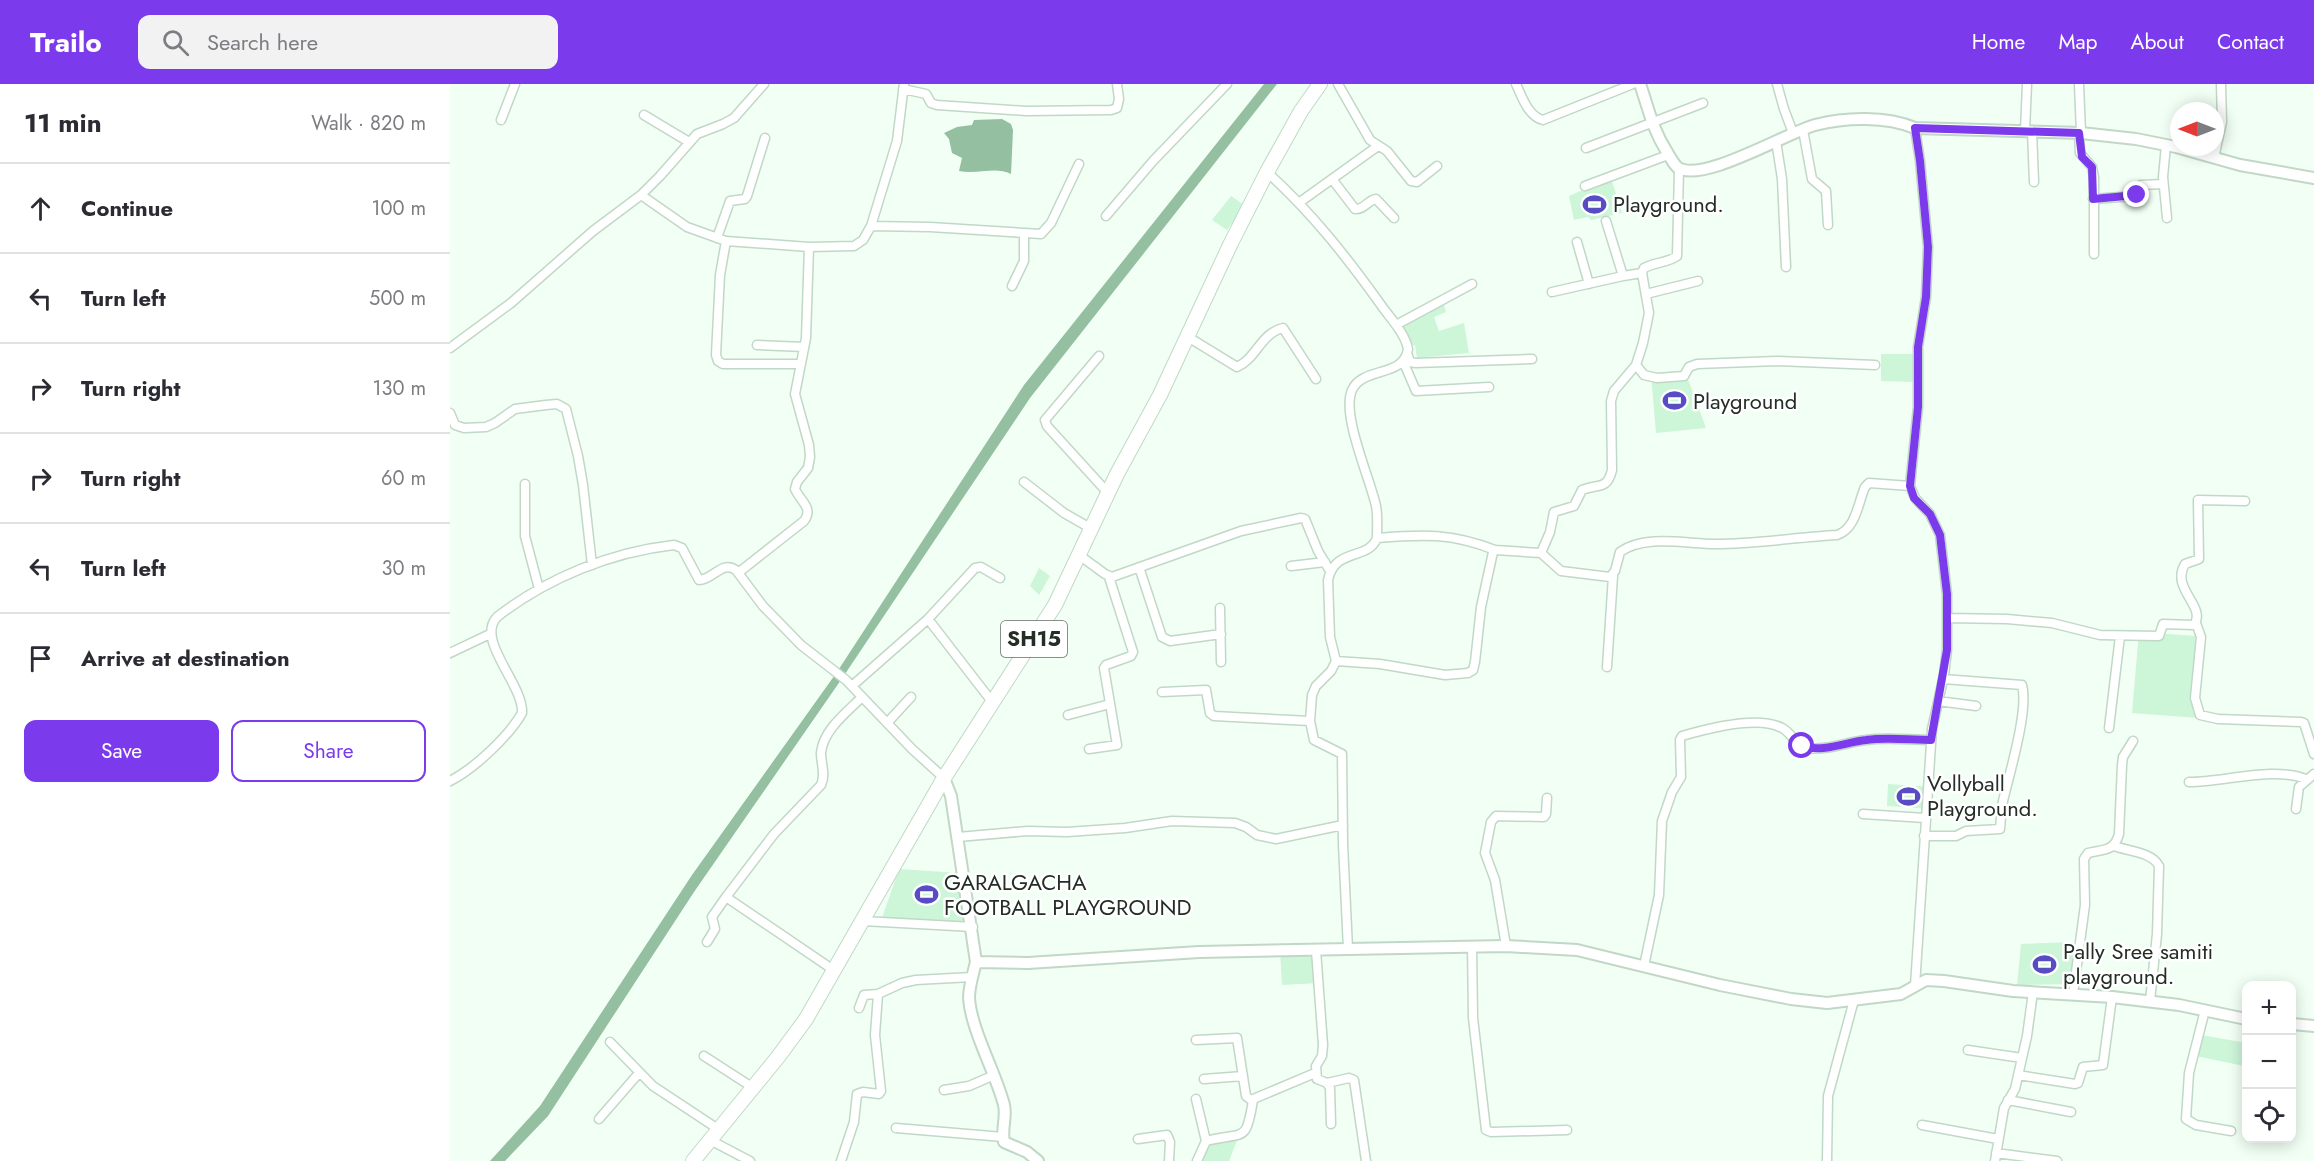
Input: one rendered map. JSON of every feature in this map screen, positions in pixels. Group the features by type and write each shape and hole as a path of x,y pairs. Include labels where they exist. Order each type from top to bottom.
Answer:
{"main road":[{"name":"SH15","path":"693,1161 795,1036 835,971 944,778 1055,605 1108,493 1160,395 1222,261 1267,172 1301,111 1320,84"}],"street":[{"path":"501,120 515,84"},
{"path":"450,348 511,303 593,231 641,195 698,134 734,117 764,84"},
{"path":"641,195 687,227 722,239 809,247 858,245 870,226 897,141 904,87 926,94 931,103 937,105 1026,111 1111,110 1117,108 1119,103 1117,84"},
{"path":"1106,216 1153,161 1227,84"},
{"path":"1338,84 1370,140 1387,151 1413,183 1422,179 1437,166"},
{"path":"1516,84 1528,109 1535,117 1543,120 1633,84"},
{"path":"1640,84 1651,122 1668,155 1679,169 1688,171 1706,169 1727,162 1815,125 1868,119 1899,121 1915,128 2080,133 2136,139 2240,165 2314,178"},
{"path":"1777,84 1784,109 1798,132 1812,178 1826,191 1828,225"},
{"path":"2027,84 2034,182"},
{"path":"2079,84 2082,157 2092,167 2094,254"},
{"path":"2214,158 2222,122 2221,84"},
{"path":"1587,148 1703,103"},
{"path":"644,115 689,142"},
{"path":"1915,128 1928,247 1926,297 1918,347 1918,407 1910,486 1914,498 1930,514 1940,535 1947,594 1947,650 1931,740 1915,986"},
{"path":"765,138 747,196 745,199 730,201 722,239 716,355 718,361 723,364 801,364"},
{"path":"1776,141 1782,179 1786,267"},
{"path":"2166,145 2163,184 2167,218"},
{"path":"1300,202 1378,146"},
{"path":"1585,186 1668,155"},
{"path":"870,226 930,227 1041,234 1048,228 1079,164"},
{"path":"1541,553 1550,532 1554,512 1574,506 1582,490 1605,485 1610,480 1612,470 1611,400 1614,391 1636,365 1648,321 1642,273 1648,266 1677,256 1679,169"},
{"path":"1267,172 1300,202 1351,262 1396,326 1407,344 1405,357 1416,391 1489,387"},
{"path":"1332,179 1355,209 1358,210 1376,199 1394,218"},
{"path":"2093,199 2134,196 2141,185 2163,184"},
{"path":"1606,221 1623,276"},
{"path":"1012,286 1023,267 1024,234"},
{"path":"1577,242 1589,284"},
{"path":"738,573 804,521 809,514 808,507 795,489 797,482 808,468 810,457 809,445 795,394 807,326 809,247"},
{"path":"1551,292 1642,273"},
{"path":"1646,294 1698,281"},
{"path":"1396,326 1472,284"},
{"path":"1188,337 1237,367 1264,338 1283,328 1316,379"},
{"path":"757,345 804,348"},
{"path":"1099,356 1045,420 1047,426 1108,493"},
{"path":"1405,357 1410,362 1416,363 1532,358"},
{"path":"1348,949 1342,825 1342,754 1314,740 1310,721 1312,695 1316,686 1323,681 1336,661 1330,638 1328,580 1330,571 1342,558 1370,548 1377,538 1376,508 1353,429 1350,399 1356,384 1366,376 1388,370 1405,357"},
{"path":"1636,365 1644,375 1657,378 1682,377 1689,367 1697,364 1777,361 1875,365"},
{"path":"450,413 455,425 470,428 490,425 515,409 554,404 566,409 583,485 592,566"},
{"path":"1024,482 1065,513 1092,529"},
{"path":"1607,667 1613,576 1620,552 1630,547 1657,541 1716,544 1838,535 1850,527 1869,483 1910,486"},
{"path":"525,484 525,536 539,589"},
{"path":"2245,501 2198,500 2199,559 2185,564 2183,570 2184,592 2194,604 2198,614 2196,623 2201,637 2195,698 2200,715 2230,720 2304,723 2314,754"},
{"path":"1109,577 1241,531 1301,518 1305,519 1330,571"},
{"path":"1377,538 1445,536 1469,540 1496,550 1541,553 1561,571 1605,578 1613,576"},
{"path":"450,781 476,763 512,726 522,712 521,701 490,634 492,623 497,617 539,589 592,566 639,550 674,545 682,548 699,580 704,580 727,566 731,567 770,613 813,656 849,683 912,749 944,778 951,796 976,962 969,997 970,1006 1005,1109 1004,1142 1027,1152 1038,1161"},
{"path":"1336,661 1380,664 1445,675 1468,673 1473,670 1476,662 1481,607 1492,552 1496,550"},
{"path":"1079,555 1109,577 1133,650 1131,656 1106,665 1104,668 1117,745 1089,749"},
{"path":"1291,566 1325,562"},
{"path":"849,683 928,619 975,567 981,567 1000,578"},
{"path":"1139,567 1162,638 1170,641 1221,634"},
{"path":"1220,608 1221,662"},
{"path":"1947,618 2007,618 2052,623 2100,635 2157,637 2163,624 2194,625 2196,623"},
{"path":"928,619 993,703"},
{"path":"450,653 490,634"},
{"path":"2109,728 2120,636"},
{"path":"1924,836 1956,837 1966,831 2000,829 2002,803 2018,740 2022,686 1943,679"},
{"path":"1162,692 1206,690 1210,713 1214,716 1310,721"},
{"path":"706,942 715,929 712,917 726,897 774,834 821,785 824,776 822,749 826,736 862,697"},
{"path":"887,723 911,697"},
{"path":"1938,701 1976,706"},
{"path":"1068,716 1110,704"},
{"path":"1644,966 1659,895 1662,821 1672,792 1681,777 1680,740 1682,736 1722,726 1765,724 1781,727 1802,746 1808,748 1866,740 1931,740"},
{"path":"2114,846 2119,834 2123,757 2133,741"},
{"path":"2189,782 2214,782 2284,773 2306,779"},
{"path":"2296,809 2299,787 2314,774"},
{"path":"1506,946 1495,880 1485,853 1491,822 1496,816 1544,817 1546,798"},
{"path":"1863,814 1925,818"},
{"path":"958,837 1028,831 1075,832 1125,828 1172,820 1235,823 1257,835 1276,839 1342,825"},
{"path":"2073,994 2084,912 2084,859 2088,853 2114,846 2149,856 2156,860 2159,867 2157,934 2150,1001"},
{"path":"726,897 835,971"},
{"path":"863,921 972,927"},
{"path":"1472,946 1473,1018 1485,1127 1491,1132 1567,1130"},
{"path":"976,962 1028,963 1199,952 1506,946 1576,950 1720,985 1791,999 1827,1003 1901,994 1926,980 2033,992 2150,1001 2242,1018"},
{"path":"1316,950 1323,1045 1315,1072 1317,1079 1327,1083 1349,1078 1354,1080 1366,1161"},
{"path":"859,1008 864,995 878,994 909,982 972,977"},
{"path":"2033,992 2018,1076 2015,1089 2004,1108 1995,1157 2057,1161"},
{"path":"841,1161 854,1122 857,1094 863,1092 879,1094 881,1091 875,1035 878,994"},
{"path":"2018,1076 2075,1084 2078,1083 2083,1067 2103,1065 2112,997"},
{"path":"1827,1161 1828,1096 1854,1000"},
{"path":"2205,1010 2189,1073 2186,1119 2196,1125 2231,1131"},
{"path":"2296,1024 2314,1026"},
{"path":"1196,1040 1237,1038 1248,1099 1253,1100 1315,1072"},
{"path":"610,1042 639,1073 714,1135 750,1161"},
{"path":"1968,1050 2022,1058"},
{"path":"704,1056 752,1088"},
{"path":"598,1119 639,1073"},
{"path":"944,1090 969,1086 992,1076"},
{"path":"1204,1079 1243,1076"},
{"path":"1327,1083 1330,1088 1331,1124"},
{"path":"1196,1098 1206,1141 1197,1161"},
{"path":"1206,1141 1241,1135 1250,1124 1253,1100"},
{"path":"2008,1100 2071,1112"},
{"path":"1922,1125 1998,1138"},
{"path":"896,1128 1003,1137"},
{"path":"1138,1139 1167,1135 1170,1142 1168,1161"}],"shaded area":[{"path":"1264,84 1277,84 1030,398 843,677 694,892 548,1116 505,1161 490,1161 540,1106 692,875 837,672 1024,385"},
{"path":"1002,119 1011,124 1013,130 1011,174 999,171 959,171 962,158 952,153 949,139 944,133 957,127 972,125 974,120"},
{"name":"Playground.","path":"1611,178 1622,213 1591,220 1588,217 1574,220 1569,196"},
{"path":"1231,196 1244,205 1240,221 1235,219 1227,230 1212,220"},
{"path":"1442,298 1446,312 1434,317 1439,331 1464,323 1469,353 1417,358 1415,345 1409,346 1397,323"},
{"path":"1881,354 1915,354 1915,382 1881,381"},
{"name":"Playground","path":"1685,371 1706,428 1656,433 1651,374"},
{"path":"1039,568 1050,576 1039,595 1030,586"},
{"path":"2139,632 2196,636 2192,692 2199,718 2132,713"},
{"name":"Vollyball Playground.","path":"1888,784 1932,787 1931,809 1887,806"},
{"name":"GARALGACHA FOOTBALL PLAYGROUND","path":"899,869 959,873 965,919 957,924 882,918"},
{"name":"Pally Sree samiti playground.","path":"2073,942 2071,984 2017,985 2021,944"},
{"path":"1316,950 1318,983 1282,985 1280,951"},
{"path":"2201,1035 2242,1042 2242,1066 2196,1056"},
{"path":"1202,1136 1238,1138 1229,1161 1193,1161"}],"place":[{"name":"Playground.","path":"1595,204"},
{"name":"Playground","path":"1675,401"},
{"name":"Vollyball Playground.","path":"1909,796"},
{"name":"GARALGACHA FOOTBALL PLAYGROUND","path":"926,895"},
{"name":"Pally Sree samiti playground.","path":"2045,964"}],"route":[{"path":"1802,746 1808,748 1842,745 1866,740 1931,740 1944,675 1947,650 1947,594 1940,535 1930,514 1914,498 1909,478 1918,407 1918,347 1926,297 1928,247 1915,128 2079,133 2080,153 2092,167 2093,199 2137,195"}]}
